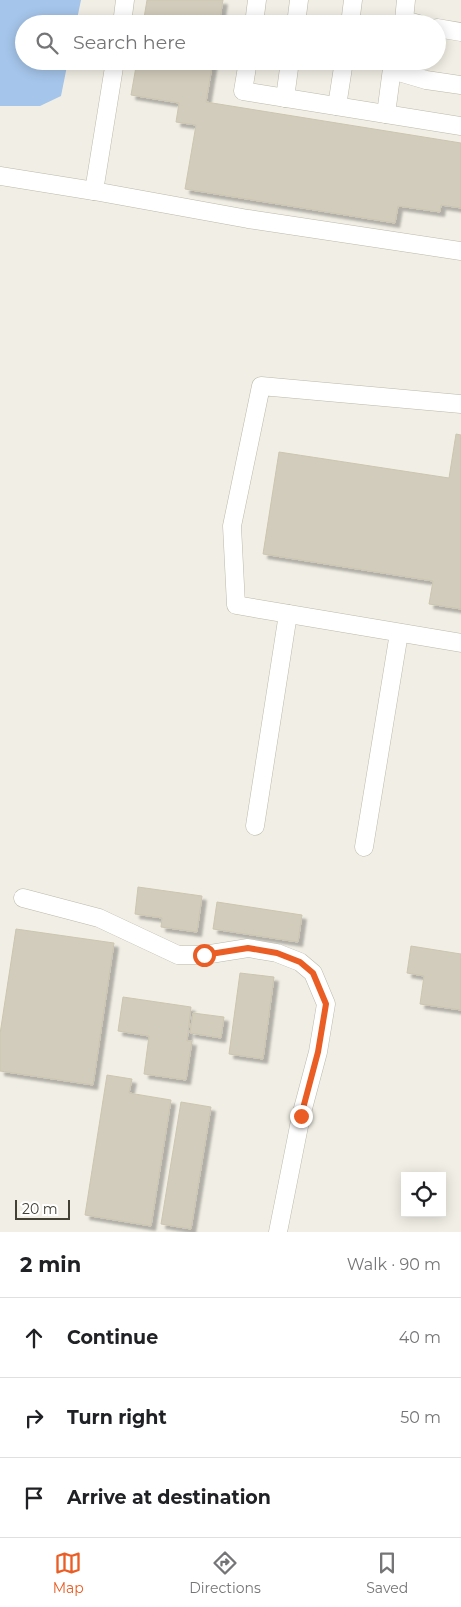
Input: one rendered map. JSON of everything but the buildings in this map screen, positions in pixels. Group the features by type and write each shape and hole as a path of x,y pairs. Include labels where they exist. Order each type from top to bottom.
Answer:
{"lane":[{"path":"124,15 126,0"},
{"path":"255,15 257,0"},
{"path":"297,15 299,0"},
{"path":"351,15 353,0"},
{"path":"406,0 407,15"},
{"path":"446,30 461,32"},
{"path":"94,191 114,70"},
{"path":"246,70 243,91 461,126"},
{"path":"285,98 289,70"},
{"path":"337,106 343,70"},
{"path":"386,114 392,70"},
{"path":"402,70 426,80 461,85"},
{"path":"0,176 248,219 461,251"},
{"path":"461,404 261,386 232,526 236,605 461,643"},
{"path":"255,826 288,614"},
{"path":"364,847 399,633"},
{"path":"23,898 99,918 178,955 204,955 248,948 285,956 300,962 313,973 326,1004 318,1052 301,1116 278,1232"}],"water":[{"path":"0,0 81,0 78,15 15,15 15,70 66,70 61,96 40,106 0,106"}],"route":[{"path":"204,955 248,948 277,953 300,962 313,973 326,1004 318,1052 301,1116"}]}
